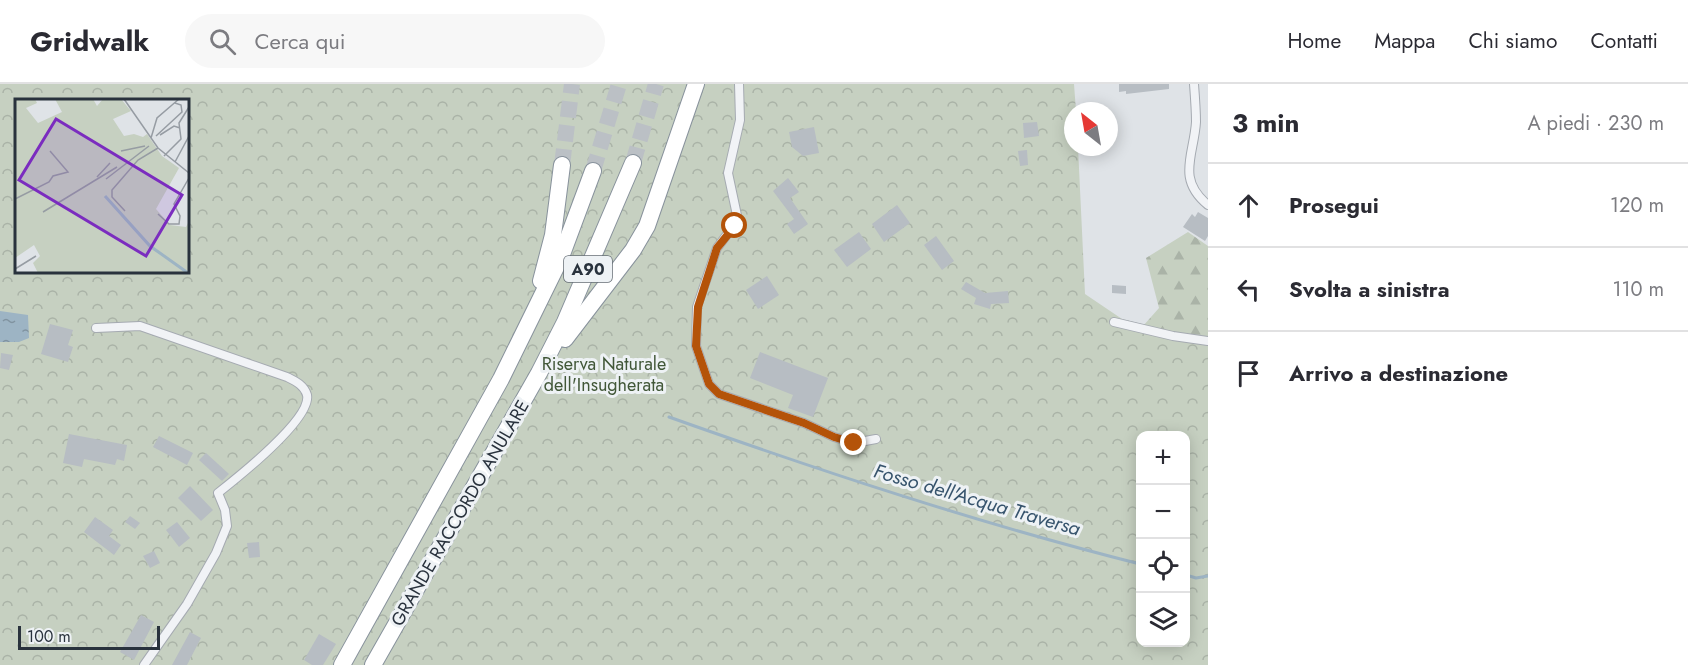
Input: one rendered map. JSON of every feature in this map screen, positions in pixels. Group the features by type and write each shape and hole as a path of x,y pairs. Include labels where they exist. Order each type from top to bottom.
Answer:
{"highway":[{"path":"539,373 633,250 647,226 696,84"},
{"name":"GRANDE RACCORDO ANULARE","path":"373,665 539,373 569,312 633,163"},
{"path":"533,314 553,235 562,165"},
{"name":"GRANDE RACCORDO ANULARE","path":"342,665 501,379 561,257 593,171"}],"street":[{"path":"739,84 740,120 728,173 738,220 717,248 698,307 696,346 709,384 719,394 804,423 834,437 854,443 876,439"},
{"path":"1194,84 1196,123 1188,169 1195,190 1208,206"},
{"path":"1114,322 1173,336 1208,341"},
{"path":"96,328 140,326 287,377 304,387 307,403 289,429 260,458 218,493 225,510 227,526 216,554 187,604 144,665"}],"green space":[{"name":"Riserva Naturale dell'Insugherata","path":"0,84 1074,84 1075,102 1064,102 1064,156 1078,156 1085,294 1122,319 1208,341 1208,665 0,665"},
{"path":"1188,232 1208,246 1208,460 1190,440 1190,431 1140,431 1143,326 1159,308 1146,258"}],"water":[{"path":"0,311 28,315 29,338 19,342 0,342"}],"building":[{"path":"1119,84 1169,84 1169,89 1126,94 1126,91 1119,92"},
{"path":"1037,122 1039,136 1024,138 1023,123"},
{"path":"814,127 819,153 803,156 792,147 789,132"},
{"path":"1027,150 1028,165 1020,166 1018,151"},
{"path":"788,178 799,192 790,198 808,224 794,234 787,224 794,219 773,191"},
{"path":"897,205 910,223 884,242 872,224"},
{"path":"1198,212 1208,218 1208,236 1205,241 1183,227 1192,214 1195,217"},
{"path":"859,232 871,249 847,267 834,250"},
{"path":"936,236 954,261 942,270 924,245"},
{"path":"767,276 779,295 758,309 746,290"},
{"path":"966,282 985,293 1008,291 1009,303 991,304 990,309 974,304 976,298 961,289"},
{"path":"1112,285 1126,286 1126,294 1112,293"},
{"path":"50,324 73,330 68,345 73,347 68,362 41,354"},
{"path":"760,352 828,378 813,417 788,408 793,395 750,378"},
{"path":"1,353 13,355 9,370 0,368"},
{"path":"69,434 127,445 124,461 117,459 115,465 84,459 82,467 63,463"},
{"path":"159,436 193,453 187,465 153,447"},
{"path":"206,453 229,474 222,481 199,460"},
{"path":"190,486 213,510 201,521 178,498"},
{"path":"130,516 140,523 135,529 125,522"},
{"path":"95,517 113,530 109,536 121,545 114,555 84,532"},
{"path":"177,522 190,538 179,547 166,530"},
{"path":"259,542 260,557 249,558 247,543"},
{"path":"154,551 160,563 150,568 143,556"},
{"path":"141,615 154,622 134,660 120,652"},
{"path":"190,632 201,638 187,665 172,665"},
{"path":"319,634 336,644 323,665 312,665 304,660"}],"waterway":[{"name":"Fosso dell'Acqua Traversa","path":"669,417 903,496 1021,532 1136,563"},
{"name":"Fosso dell'Acqua Traversa","path":"1190,576 1196,578 1208,576"}],"tunnel":[{"path":"562,165 572,84"},
{"path":"593,171 619,84"},
{"path":"633,163 656,84"}],"route":[{"path":"735,226 717,248 698,307 696,346 709,384 719,394 854,443"}]}
